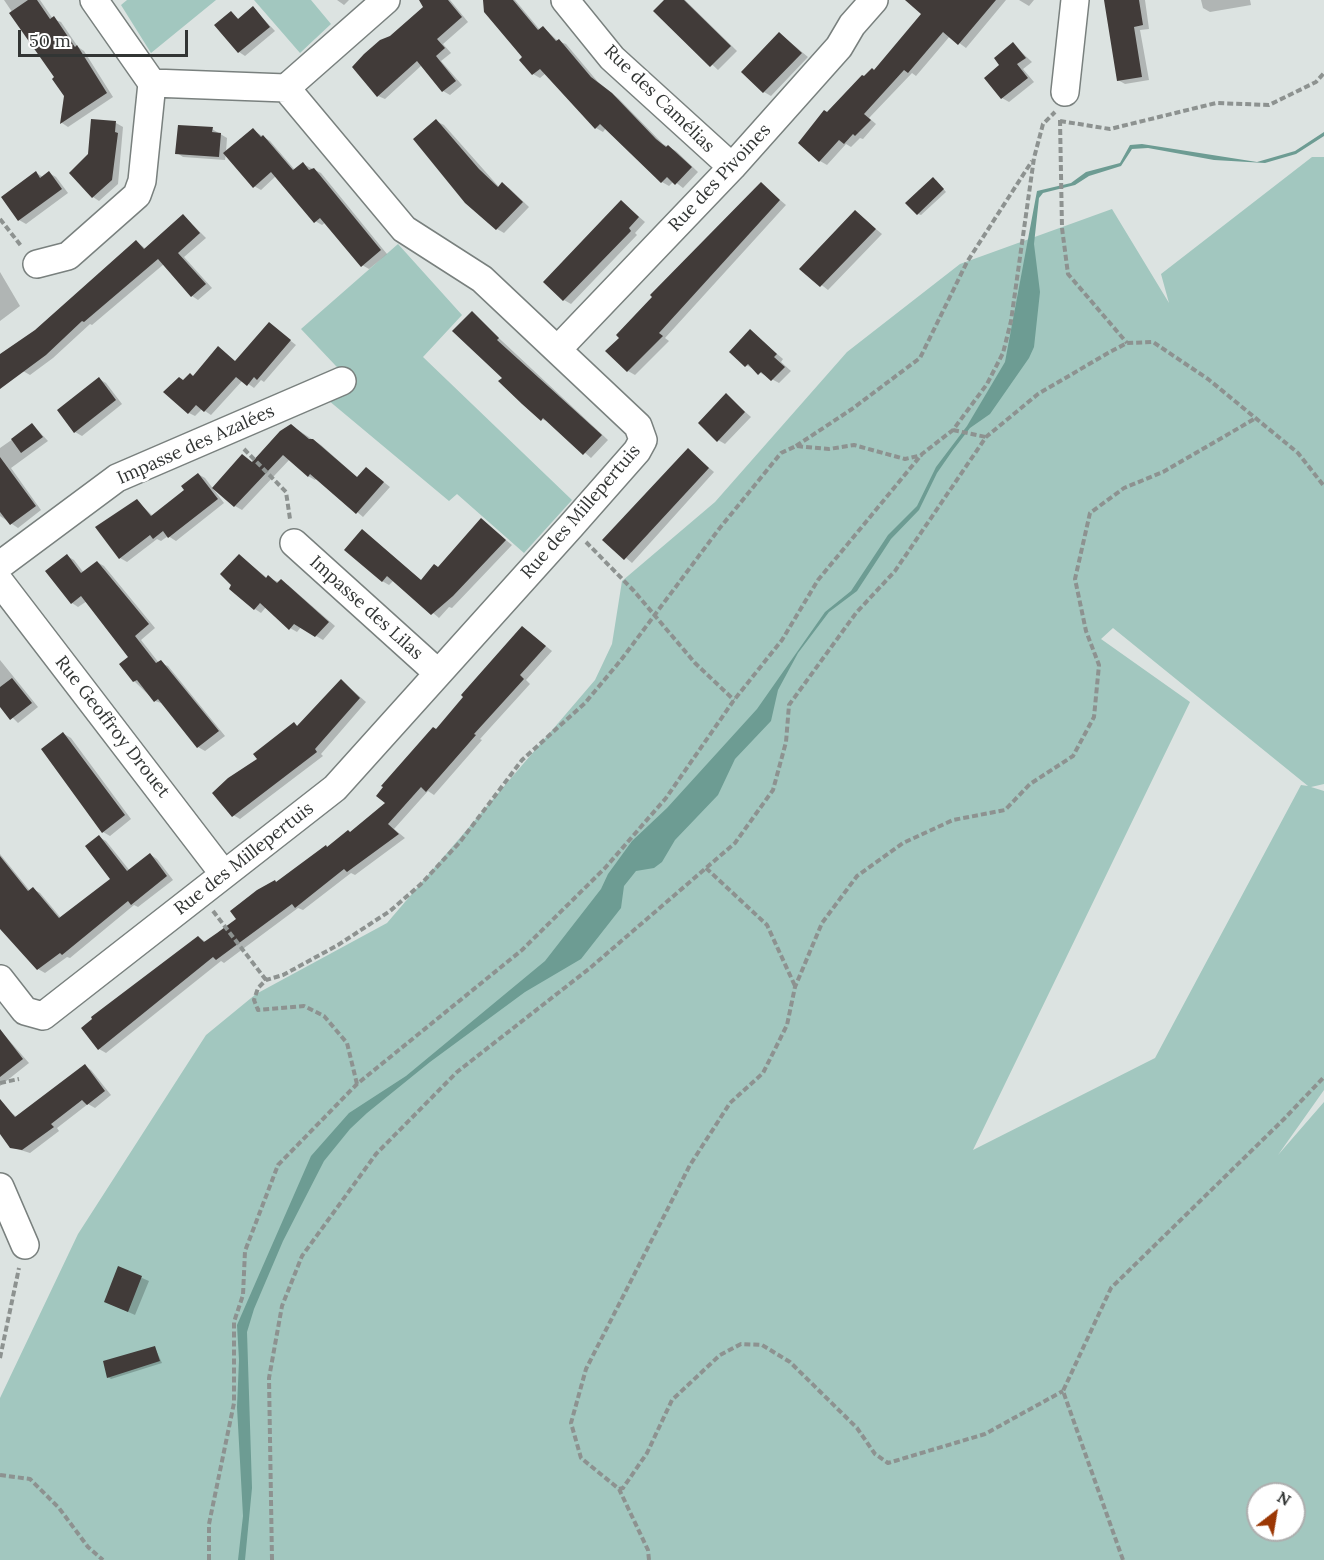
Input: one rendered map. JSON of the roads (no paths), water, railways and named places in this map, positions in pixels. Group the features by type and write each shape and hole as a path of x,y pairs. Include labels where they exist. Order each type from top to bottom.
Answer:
{"street":[{"path":"37,264 68,256 137,195 142,180 152,83 94,0"},
{"path":"152,83 286,88 386,0"},
{"name":"Rue des Camélias","path":"566,0 612,57 732,167"},
{"name":"Rue des Pivoines","path":"558,349 732,167 839,47 852,26 874,0"},
{"path":"1060,101 1075,0"},
{"name":"Rue des Millepertuis","path":"0,979 25,1011 43,1016 200,894 223,873 335,788 572,526 637,451 642,440 638,426 482,279 404,229 286,88"},
{"name":"Impasse des Azalées","path":"0,565 117,478 342,381"},
{"name":"Impasse des Lilas","path":"294,543 438,673"},
{"name":"Rue Geoffroy Drouet","path":"0,582 223,873"},
{"path":"0,1187 25,1245"}]}
